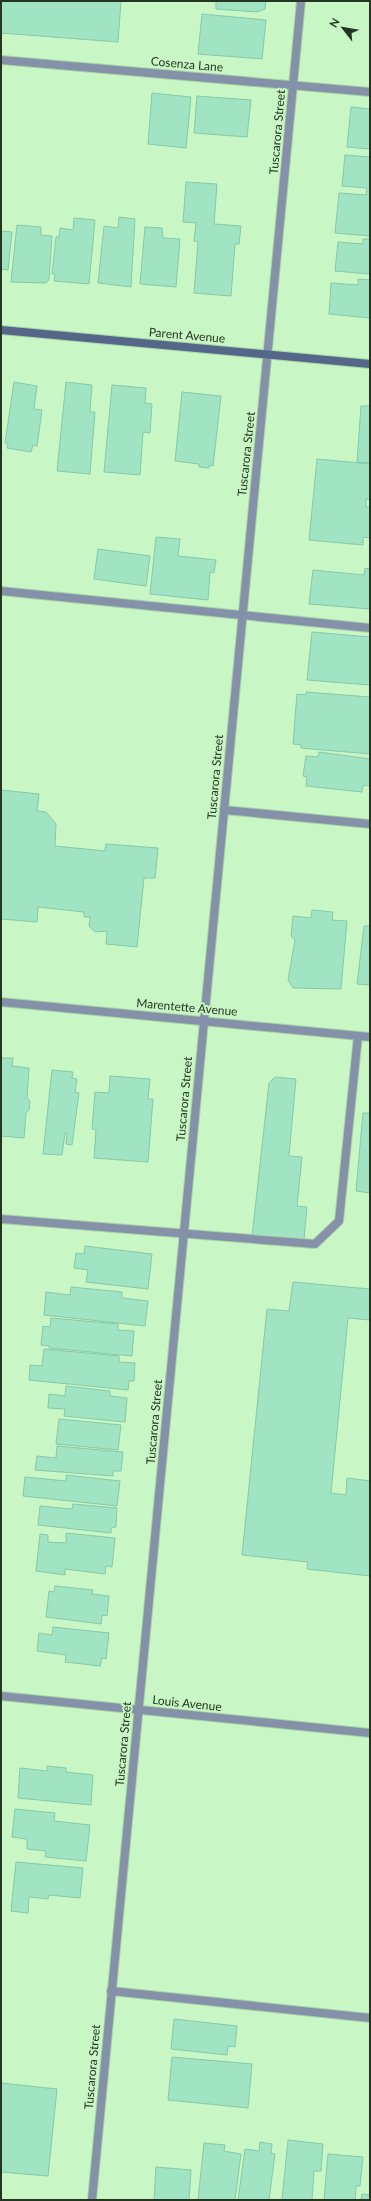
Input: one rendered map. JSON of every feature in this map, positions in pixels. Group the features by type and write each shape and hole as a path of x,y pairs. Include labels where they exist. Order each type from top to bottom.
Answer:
{"street":[{"name":"Tuscarora Street","path":"92,2200 301,1"},
{"name":"Cosenza Lane","path":"1,60 370,92"},
{"name":"Parent Avenue","path":"1,330 370,364"},
{"path":"1,591 370,628"},
{"path":"224,810 370,824"},
{"name":"Marentette Avenue","path":"1,1002 370,1037"},
{"path":"1,1219 184,1235 315,1244 338,1221 358,1036"},
{"name":"Louis Avenue","path":"1,1696 370,1733"},
{"path":"111,1991 370,2018"}],"building":[{"path":"1,1 121,1 118,42 1,33"},
{"path":"216,1 266,1 265,9 257,12 216,9"},
{"path":"202,14 266,20 262,59 198,54"},
{"path":"152,93 191,97 186,148 148,144"},
{"path":"197,96 251,100 247,137 194,133"},
{"path":"351,107 370,109 370,149 347,147"},
{"path":"345,155 370,157 370,236 335,233 339,193 366,195 367,188 342,186"},
{"path":"186,182 217,184 214,224 241,226 239,244 235,244 231,296 194,293 198,242 194,241 196,223 183,222"},
{"path":"119,217 135,219 131,287 98,283 104,226 118,228"},
{"path":"74,218 95,220 89,284 54,281 55,274 52,274 56,237 59,237 60,228 73,230"},
{"path":"17,225 41,227 41,235 52,236 49,280 46,283 11,282"},
{"path":"145,227 162,228 163,238 180,239 176,287 140,284"},
{"path":"1,231 12,232 8,270 1,269"},
{"path":"363,239 370,239 370,274 335,271 338,242 363,244"},
{"path":"358,279 370,280 370,318 329,314 331,283 358,285"},
{"path":"14,382 37,386 34,409 42,410 37,446 33,445 31,452 7,448 8,443 5,443"},
{"path":"66,382 92,385 90,412 95,412 90,474 57,471"},
{"path":"112,385 146,388 145,403 152,404 150,433 143,432 140,475 104,472"},
{"path":"182,392 221,396 213,466 209,465 209,468 199,467 199,464 175,461"},
{"path":"361,406 370,406 370,463 357,462"},
{"path":"317,459 370,464 370,500 366,499 366,507 370,507 370,538 363,537 363,545 309,540"},
{"path":"156,537 180,539 178,556 216,560 214,573 210,572 208,600 150,594"},
{"path":"98,549 150,556 146,586 94,579"},
{"path":"365,568 370,569 370,609 309,604 313,570 364,575"},
{"path":"312,632 370,637 370,685 307,680"},
{"path":"306,692 370,697 370,754 301,748 301,745 293,744 297,694 306,695"},
{"path":"319,752 370,759 370,786 363,785 362,792 306,786 307,777 303,776 306,756 318,757"},
{"path":"1,790 39,794 37,811 46,812 56,824 55,846 105,851 106,844 158,848 155,878 144,878 137,947 106,944 107,931 95,932 89,926 90,917 84,917 84,912 38,907 37,922 1,919"},
{"path":"312,910 333,912 332,920 347,921 341,989 293,988 288,980 295,940 291,936 293,916 311,918"},
{"path":"364,926 370,926 370,985 357,984"},
{"path":"1,1058 13,1058 12,1066 29,1068 27,1098 30,1101 29,1110 26,1113 24,1138 1,1136"},
{"path":"52,1070 73,1072 72,1078 77,1079 75,1092 79,1093 72,1145 66,1144 67,1133 65,1133 62,1155 43,1154"},
{"path":"110,1076 150,1079 148,1099 153,1099 148,1162 94,1158 96,1130 92,1129 95,1092 109,1093"},
{"path":"275,1077 296,1079 289,1156 302,1157 297,1206 307,1207 304,1239 294,1238 294,1241 252,1237 269,1083"},
{"path":"363,1113 370,1113 370,1193 356,1191"},
{"path":"85,1246 152,1254 148,1289 86,1282 88,1270 74,1268 76,1253 84,1254"},
{"path":"293,1282 370,1289 370,1320 348,1318 331,1493 346,1495 347,1478 370,1481 370,1576 307,1569 308,1562 242,1555 267,1309 289,1311"},
{"path":"71,1287 122,1292 122,1298 148,1301 145,1326 44,1315 46,1292 70,1295"},
{"path":"51,1318 118,1324 118,1330 134,1331 132,1356 49,1348 49,1346 41,1345 43,1326 50,1327"},
{"path":"44,1349 119,1356 119,1362 135,1363 134,1381 129,1381 128,1390 29,1380 30,1365 42,1366"},
{"path":"66,1386 110,1391 110,1396 127,1398 125,1422 64,1416 65,1409 48,1408 49,1394 65,1396"},
{"path":"59,1419 121,1425 118,1450 56,1444"},
{"path":"57,1446 123,1452 121,1471 113,1471 113,1476 35,1470 37,1456 56,1458"},
{"path":"66,1475 120,1481 117,1506 23,1496 25,1477 66,1481"},
{"path":"73,1504 117,1508 116,1527 111,1528 111,1533 38,1525 40,1506 72,1509"},
{"path":"66,1533 115,1538 112,1567 106,1566 105,1574 65,1569 65,1575 36,1571 40,1534 48,1535 48,1542 66,1543"},
{"path":"55,1586 93,1590 92,1594 109,1596 107,1616 102,1615 101,1624 46,1617 49,1591 54,1592"},
{"path":"53,1627 109,1633 106,1659 102,1658 100,1666 65,1662 66,1655 37,1651 39,1633 52,1635"},
{"path":"47,1766 66,1768 66,1772 93,1775 91,1805 18,1798 20,1768 47,1771"},
{"path":"15,1809 55,1813 54,1821 90,1825 86,1861 45,1857 46,1851 27,1849 27,1839 12,1837"},
{"path":"16,1862 83,1868 80,1898 49,1895 48,1899 29,1897 28,1913 11,1911"},
{"path":"174,2019 237,2026 235,2047 228,2046 227,2055 171,2049"},
{"path":"172,2057 252,2064 248,2108 168,2100"},
{"path":"1,2083 57,2089 48,2176 1,2172"},
{"path":"288,2140 323,2144 321,2171 314,2171 312,2200 282,2200"},
{"path":"260,2142 272,2144 271,2153 275,2154 269,2200 238,2200 245,2149 259,2151"},
{"path":"204,2143 225,2145 224,2151 241,2154 235,2200 198,2200"},
{"path":"328,2154 363,2157 360,2186 356,2186 355,2200 324,2200"},
{"path":"156,2167 191,2170 189,2200 154,2200"},
{"path":"362,2194 370,2195 370,2200 361,2200"}]}
